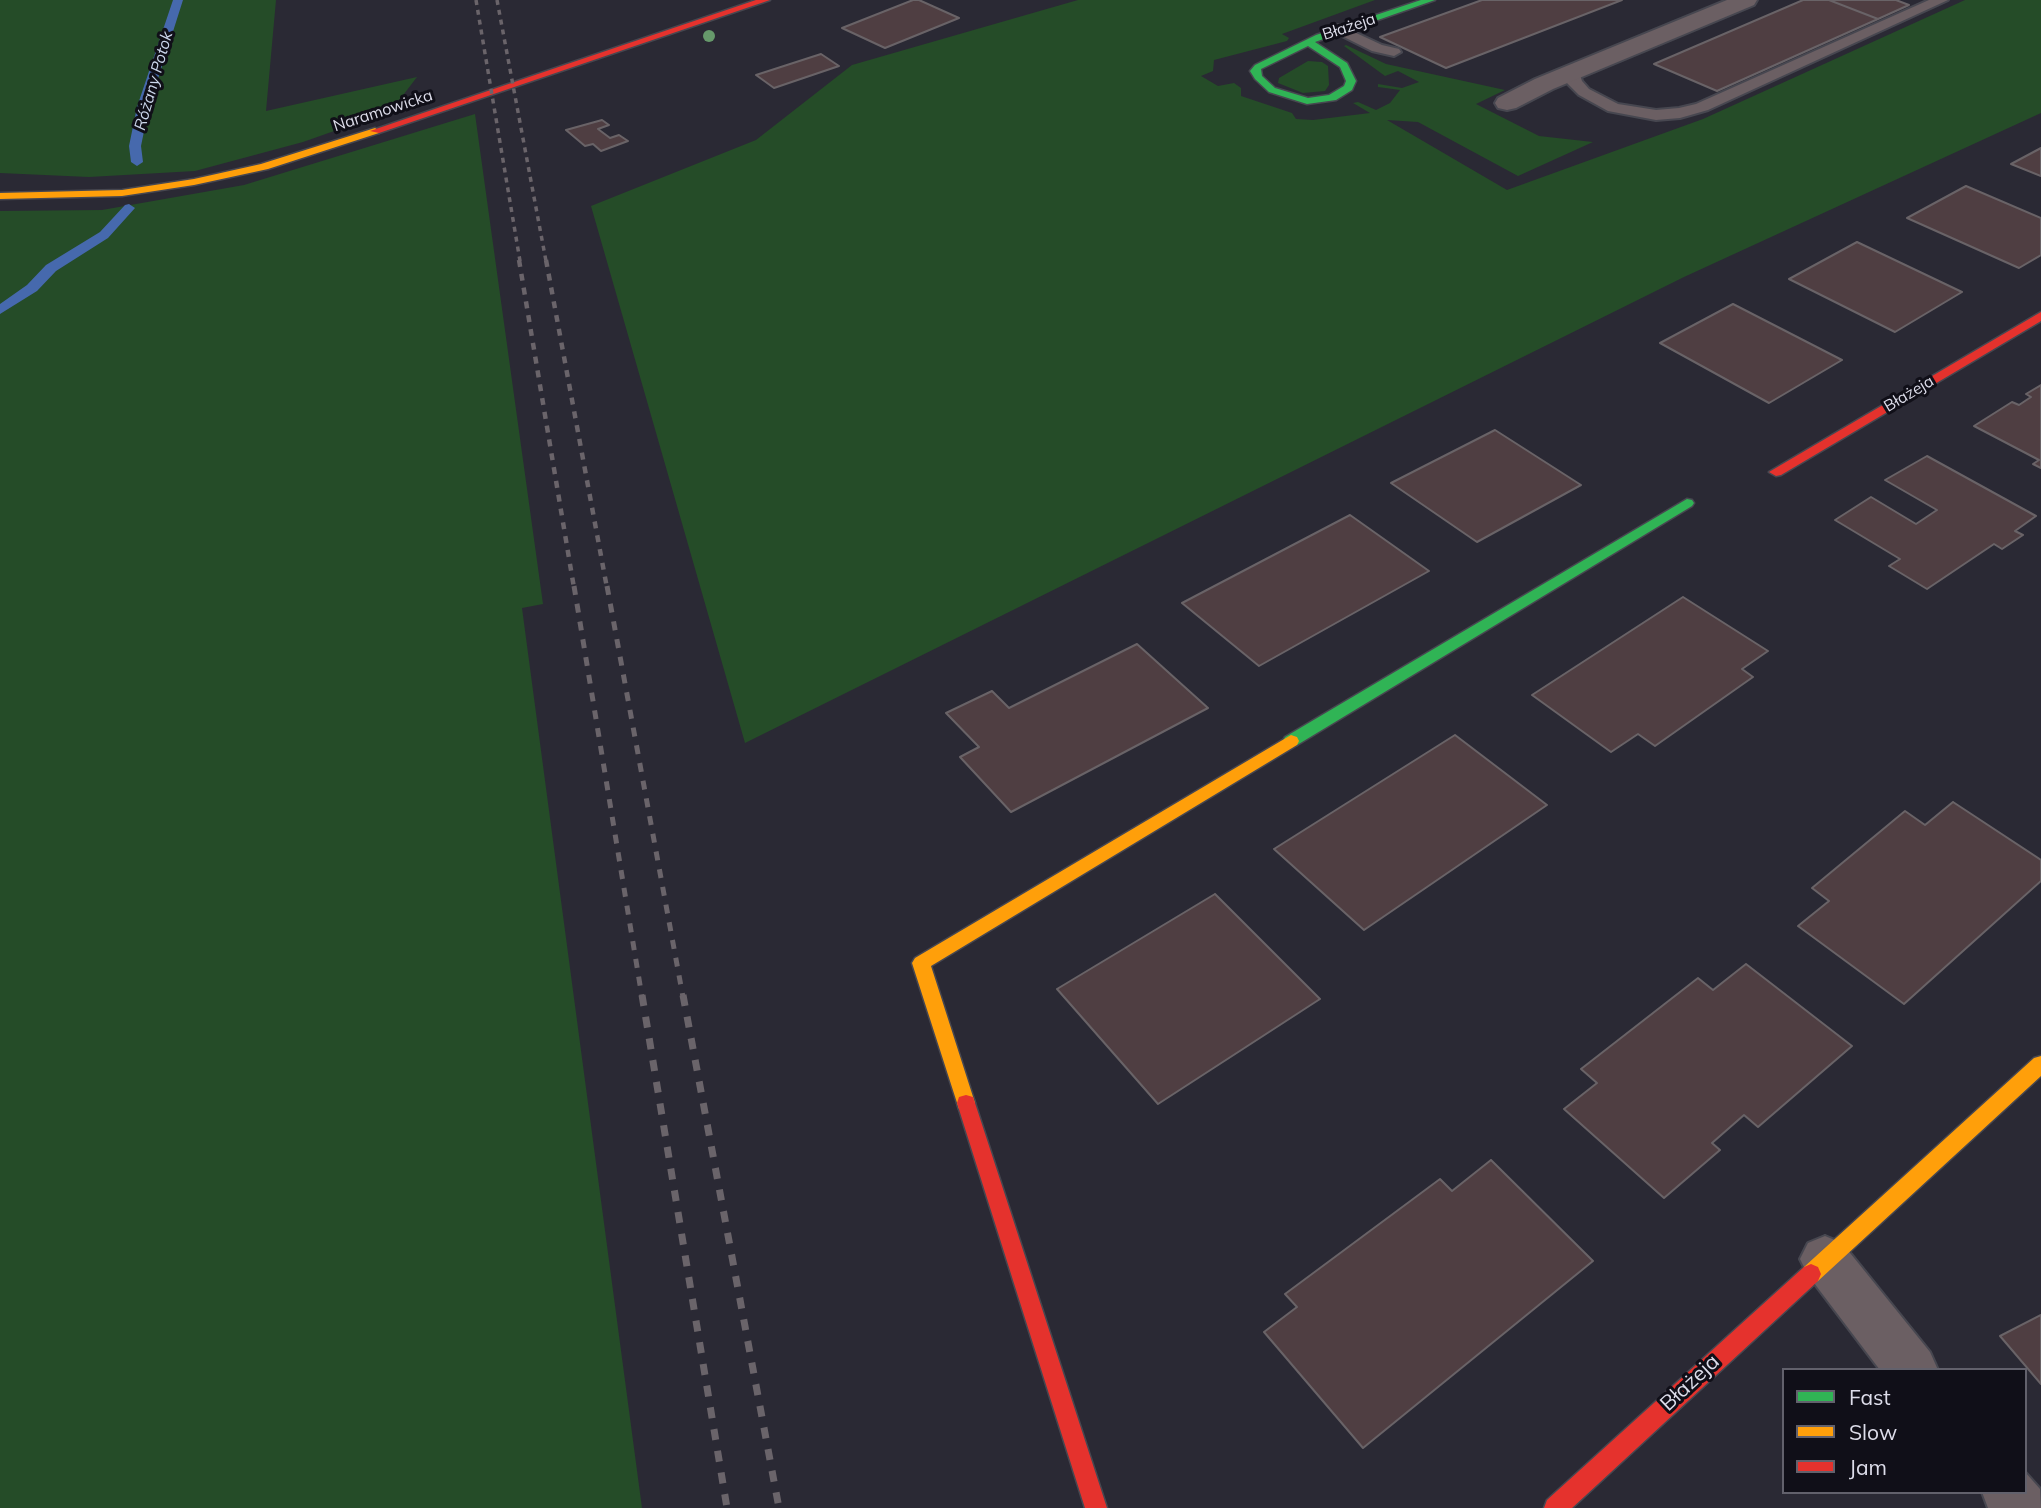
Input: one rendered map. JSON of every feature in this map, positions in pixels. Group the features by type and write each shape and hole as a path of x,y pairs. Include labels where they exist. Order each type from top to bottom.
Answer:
{"street":[{"name":"Naramowicka","path":"0,196 122,193 255,169 468,101 765,0"},
{"name":"Błażeja","path":"1308,42 1344,65 1352,81 1349,88 1332,97 1307,101 1272,90 1258,77 1255,71 1258,67 1308,42 1339,29 1430,0"},
{"path":"1507,103 1573,72 1746,0"},
{"name":"Błażeja","path":"1776,472 2041,316"},
{"path":"1096,1508 921,963 1687,503"},
{"name":"Błażeja","path":"1555,1508 2041,1064"},
{"path":"1825,1259 1911,1368"}],"lane":[{"path":"1573,72 1574,82 1584,92 1614,108 1656,114 1680,113 1702,107 1941,0"},
{"path":"1339,29 1377,48 1394,52"}],"green space":[{"path":"0,0 276,0 266,111 417,77 391,111 303,142 195,171 89,177 0,173"},
{"path":"1078,0 1375,0 1282,34 1289,38 1287,41 1214,60 1213,71 1201,76 1218,86 1234,83 1241,88 1241,96 1292,113 1296,119 1313,120 1370,113 1353,103 1358,102 1376,110 1390,103 1400,90 1378,87 1378,84 1402,88 1419,82 1398,71 1385,76 1344,46 1346,45 1386,64 1505,90 1476,104 1539,136 1593,142 1518,176 1418,122 1387,120 1507,190 1703,119 1965,0 2041,0 2041,113 1684,277 745,743 591,206 756,140 852,65"},
{"path":"1308,61 1322,62 1328,66 1329,85 1325,91 1303,93 1278,83 1279,78"},
{"path":"475,114 543,604 522,608 642,1508 0,1508 0,211 102,210 244,185"}],"building":[{"path":"919,0 959,18 885,48 842,28"},
{"path":"1482,0 1622,0 1446,68 1380,37"},
{"path":"1803,0 1829,0 1878,19 1717,91 1654,64"},
{"path":"1829,0 1896,0 1909,5 1878,19"},
{"path":"821,54 839,66 774,88 756,75"},
{"path":"602,120 609,125 598,129 610,138 619,135 628,141 601,151 593,144 585,146 566,130"},
{"path":"2041,148 2041,176 2011,164"},
{"path":"1966,186 2041,218 2041,255 2019,268 1907,218"},
{"path":"1857,242 1962,292 1895,332 1789,279"},
{"path":"1733,304 1842,360 1769,403 1660,343"},
{"path":"2041,385 2041,468 2033,464 2039,460 1974,426 2012,402 2019,405 2031,397 2026,394"},
{"path":"1495,430 1581,485 1477,542 1391,483"},
{"path":"1927,456 2036,516 2015,531 2023,535 2002,549 1994,544 1927,589 1889,566 1900,559 1835,520 1871,497 1916,524 1937,510 1885,480"},
{"path":"1350,515 1429,571 1259,666 1182,603"},
{"path":"1683,597 1768,651 1742,669 1753,677 1655,746 1638,734 1611,752 1532,695"},
{"path":"1137,644 1208,708 1011,812 960,757 979,747 946,713 992,691 1009,708"},
{"path":"1455,735 1547,805 1364,930 1274,849"},
{"path":"1953,802 2041,860 2041,881 1904,1004 1798,926 1829,901 1812,888 1905,811 1925,825"},
{"path":"1215,894 1320,999 1158,1104 1057,989"},
{"path":"1746,964 1852,1046 1758,1127 1744,1115 1712,1143 1720,1150 1664,1198 1564,1109 1597,1083 1581,1069 1698,978 1713,990"},
{"path":"1491,1160 1593,1261 1363,1448 1264,1332 1297,1307 1285,1294 1440,1179 1452,1191"},
{"path":"2041,1315 2041,1384 2000,1336"}],"waterway":[{"name":"Różany Potok","path":"137,162 135,146 143,107 178,0"},
{"name":"Różany Potok","path":"0,310 32,288 51,268 104,235 129,208"}],"railway":[{"path":"476,0 520,261"},
{"path":"497,0 546,261"},
{"path":"519,260 574,588"},
{"path":"546,260 607,588"},
{"path":"574,586 642,997"},
{"path":"607,586 683,997"},
{"path":"642,995 727,1508"},
{"path":"683,995 779,1508"}],"traffic: fast":[{"path":"1308,42 1344,65 1351,81 1349,88 1332,98 1307,101 1272,90 1258,77 1255,71 1258,67 1308,42 1319,37 1430,0"},
{"path":"1291,741 1687,503"}],"traffic: slow":[{"path":"0,196 122,193 194,182 264,167 375,131"},
{"path":"966,1103 921,963 1291,741"},
{"path":"1811,1274 2041,1064"}],"traffic: jam":[{"path":"375,131 765,0"},
{"path":"1776,472 2041,316"},
{"path":"966,1103 1096,1508"},
{"path":"1555,1508 1811,1274"}]}
